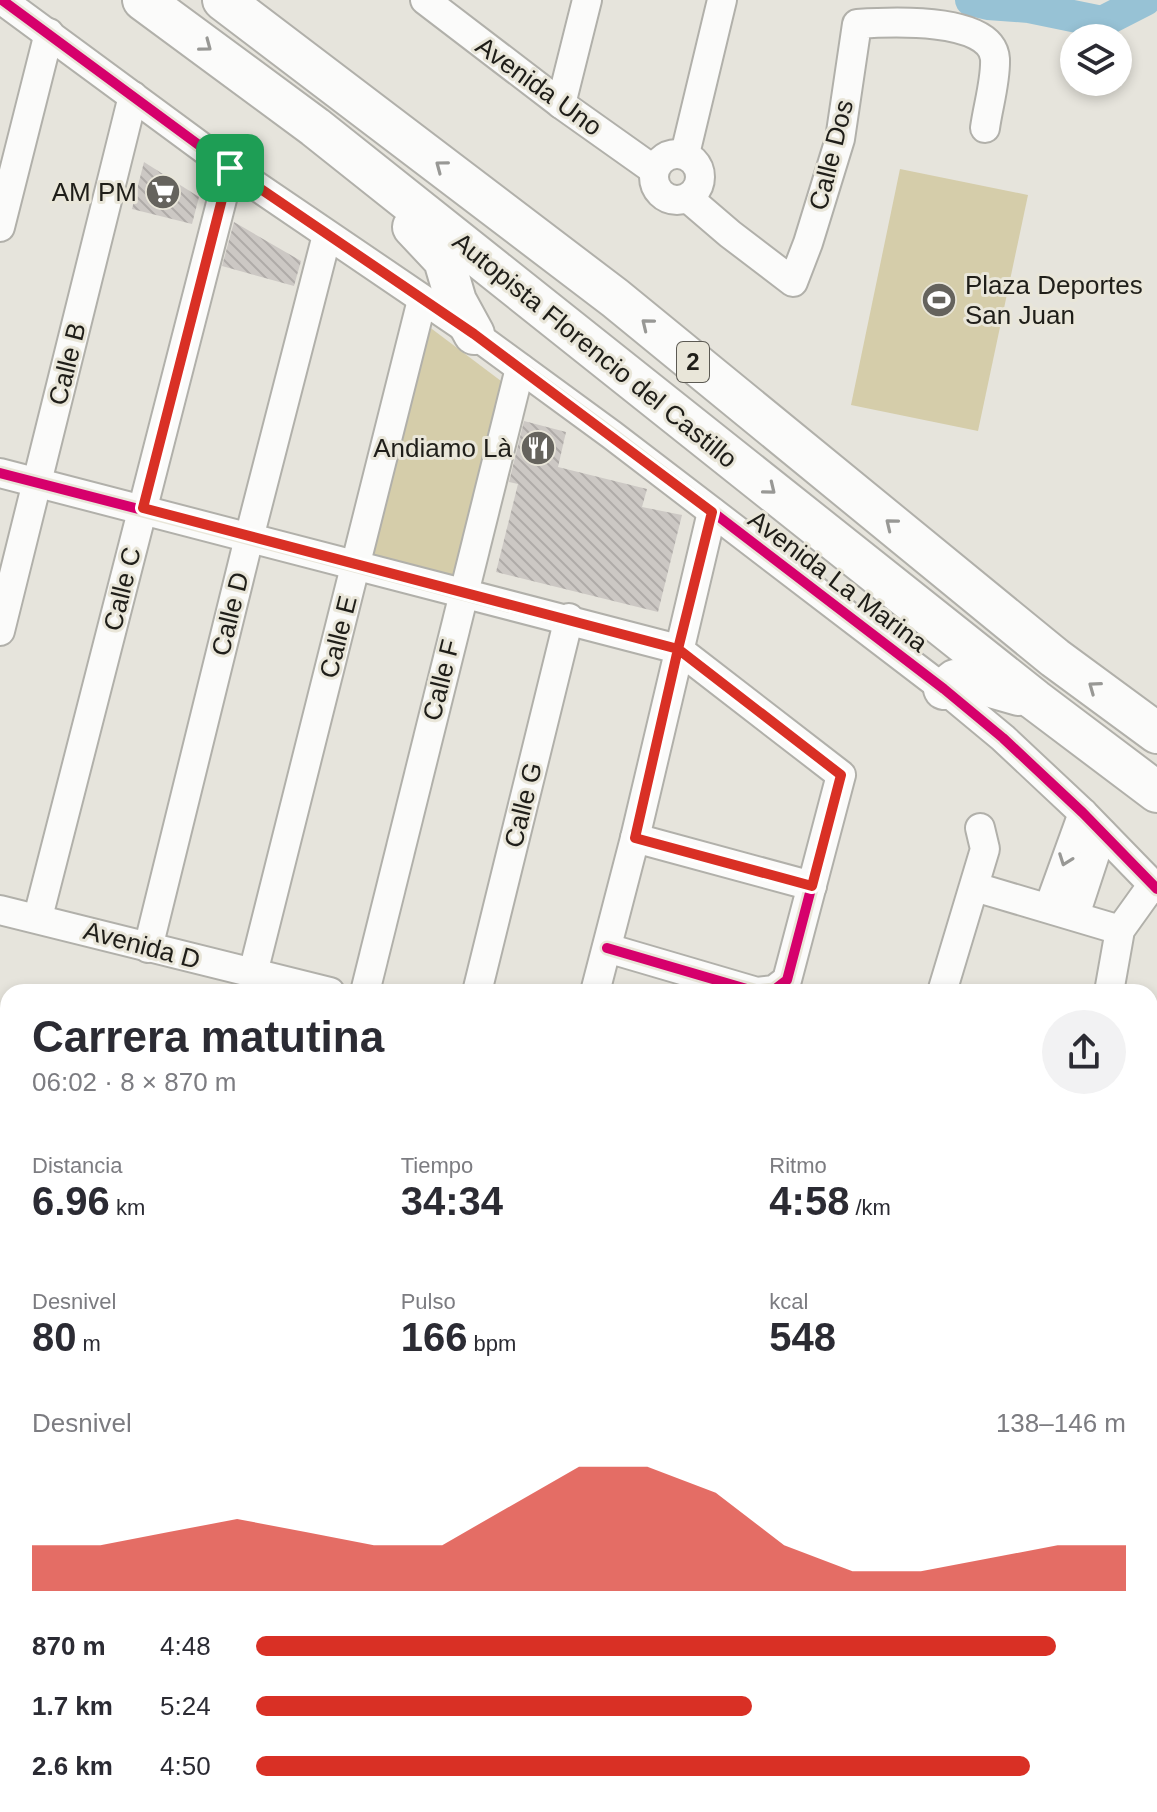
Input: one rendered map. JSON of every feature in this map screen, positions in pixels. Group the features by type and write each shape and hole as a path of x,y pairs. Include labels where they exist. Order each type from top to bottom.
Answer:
{"highway":[{"name":"Autopista Florencio del Castillo","path":"143,0 315,127 1035,700 1157,792"},
{"name":"Autopista Florencio del Castillo","path":"223,0 615,298 1055,658 1157,733"},
{"path":"315,127 358,178 424,237 444,260 456,301 474,334"},
{"path":"944,689 955,680 977,683 1035,700"}],"street":[{"name":"Avenida La Marina","path":"2,0 230,168 474,334 944,689 1003,738 1155,886"},
{"path":"561,104 587,0"},
{"path":"685,154 722,0"},
{"name":"Avenida Uno","path":"437,4 561,104 654,170"},
{"name":"Calle Dos","path":"688,198 793,282 840,139 857,24 902,21 976,34 989,45 995,56 985,128"},
{"path":"0,227 49,33"},
{"name":"Calle B","path":"0,631 133,96"},
{"path":"672,153 685,154 696,162 701,175 698,188 688,198 670,199 656,188 654,170 661,159 672,153"},
{"name":"Calle C","path":"38,917 230,168"},
{"name":"Calle D","path":"148,948 327,235"},
{"name":"Calle E","path":"253,973 422,300"},
{"name":"Calle F","path":"367,984 520,368"},
{"path":"0,473 569,618 678,649 841,775 787,980 782,984"},
{"path":"597,984 712,512"},
{"name":"Calle G","path":"479,984 569,618"},
{"path":"1062,911 1083,813"},
{"path":"945,984 985,849 980,828"},
{"path":"1062,911 1102,833"},
{"path":"635,838 812,886"},
{"path":"1110,984 1120,930 1155,886"},
{"path":"975,887 1120,930"},
{"name":"Avenida D","path":"0,910 298,984"},
{"path":"607,948 730,984"}],"shaded area":[{"name":"Plaza Deportes San Juan","path":"900,169 1028,195 978,431 851,405"},
{"path":"428,326 505,384 455,580 370,557"}],"building":[{"name":"AM PM","path":"144,162 199,197 192,224 132,209"},
{"path":"234,222 301,261 294,286 222,266"},
{"path":"524,421 566,432 558,467 647,489 642,507 682,515 658,612 496,572 518,484 509,482"}],"waterway":[{"path":"971,0 1029,7 1102,22 1145,0"}],"cycle path":[{"path":"2,0 230,168 474,334 612,435 944,689 1003,738 1083,813 1157,889"},
{"path":"0,473 678,649 841,775 787,980 782,984"},
{"path":"607,948 730,984"}],"place":[{"name":"AM PM","path":"163,192"},
{"name":"Plaza Deportes San Juan","path":"939,300"},
{"name":"Andiamo Là","path":"538,448"}],"route":[{"path":"230,168 143,508 678,649 635,838 812,886 841,775 678,649 712,512 474,334 230,168"}]}
